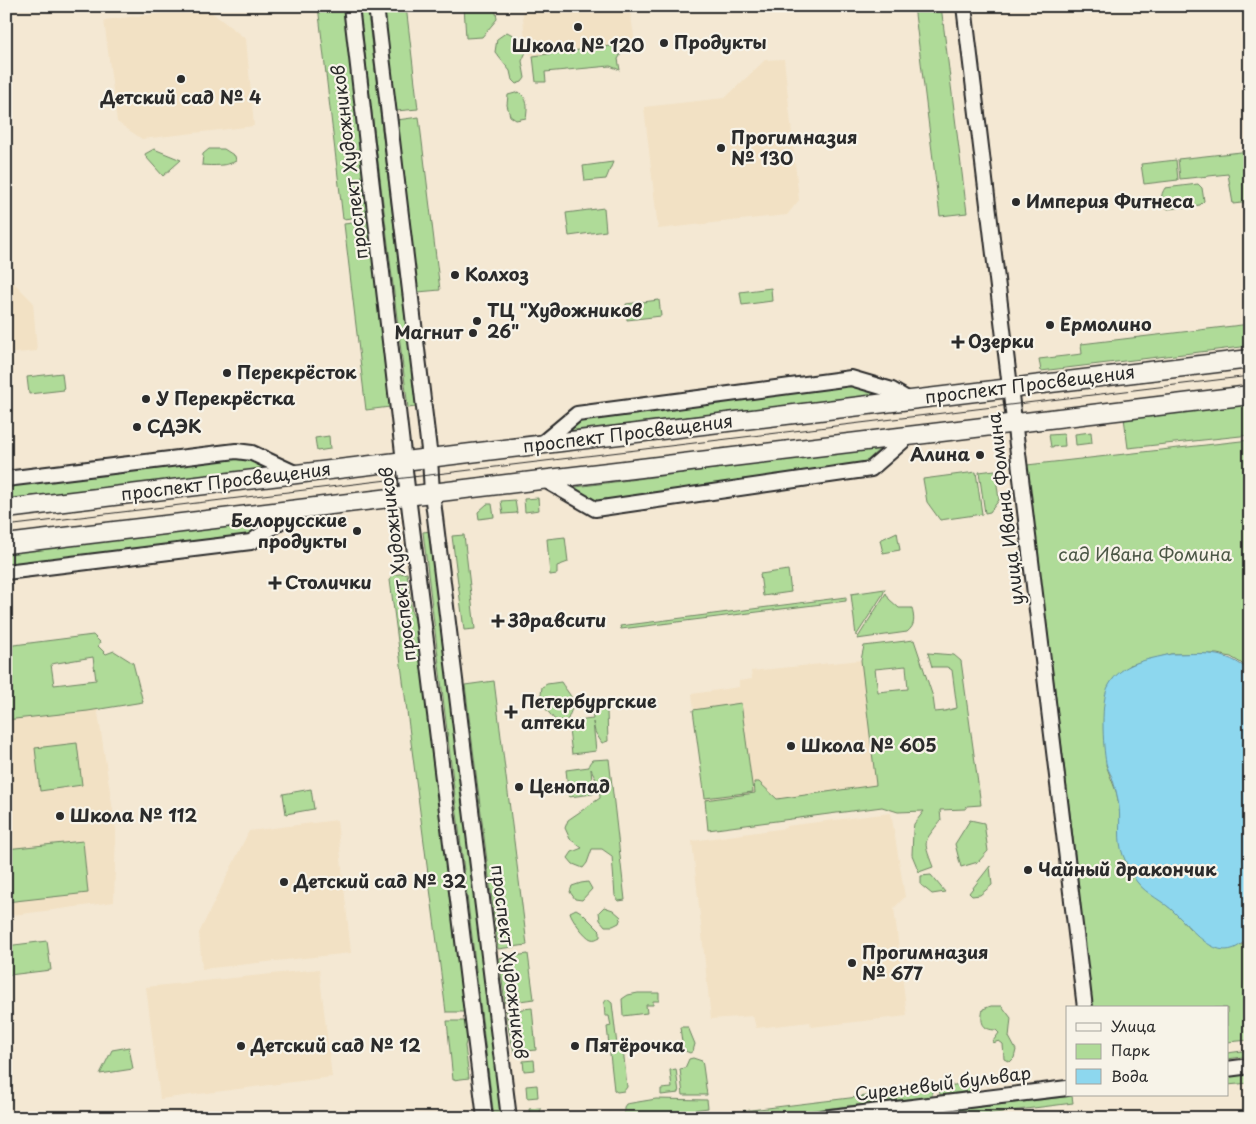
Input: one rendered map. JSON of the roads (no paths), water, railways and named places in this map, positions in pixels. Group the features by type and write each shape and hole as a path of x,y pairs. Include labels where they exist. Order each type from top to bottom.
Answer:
{"main road":[{"name":"проспект Просвещения","path":"6,509 1250,359"},
{"name":"проспект Просвещения","path":"6,544 1250,394"}],"street":[{"name":"проспект Художников","path":"350,6 485,1118"},
{"name":"проспект Художников","path":"376,6 430,458 432,493 509,1118"},
{"name":"улица Ивана Фомина","path":"964,6 1085,1006"},
{"path":"540,445 577,414 851,378 892,390 909,400"},
{"path":"543,479 595,509 871,469 910,435"},
{"path":"6,479 236,451 245,451 262,457 297,474"},
{"path":"6,572 251,542 298,509"},
{"path":"1228,1069 1250,1066"},
{"name":"Сиреневый бульвар","path":"823,1118 1066,1088"}],"water":[{"path":"1171,654 1213,654 1222,656 1232,659 1250,672 1250,935 1240,945 1229,950 1210,945 1171,909 1141,887 1131,873 1121,849 1119,803 1112,777 1106,765 1104,746 1103,712 1106,692 1114,677 1121,671 1144,660"}],"tram line":[{"path":"6,526 1250,376"}],"place":[{"name":"Школа № 120","path":"578,27"},
{"name":"Продукты","path":"664,43"},
{"name":"Детский сад № 4","path":"181,79"},
{"name":"Прогимназия № 130","path":"721,148"},
{"name":"Империя Фитнеса","path":"1016,202"},
{"name":"Колхоз","path":"455,275"},
{"name":"ТЦ \"Художников 26\"","path":"477,321"},
{"name":"Ермолино","path":"1050,325"},
{"name":"Магнит","path":"473,333"},
{"name":"Озерки","path":"958,342"},
{"name":"Перекрёсток","path":"227,373"},
{"name":"У Перекрёстка","path":"146,399"},
{"name":"СДЭК","path":"137,427"},
{"name":"Алина","path":"980,455"},
{"name":"Белорусские продукты","path":"357,531"},
{"name":"Столички","path":"275,583"},
{"name":"Здравсити","path":"498,621"},
{"name":"Петербургские аптеки","path":"511,712"},
{"name":"Школа № 605","path":"791,746"},
{"name":"Ценопад","path":"519,787"},
{"name":"Школа № 112","path":"60,816"},
{"name":"Чайный дракончик","path":"1028,870"},
{"name":"Детский сад № 32","path":"284,882"},
{"name":"Прогимназия № 677","path":"852,963"},
{"name":"Детский сад № 12","path":"241,1046"},
{"name":"Пятёрочка","path":"575,1046"}],"park label":[{"name":"сад Ивана Фомина","path":"1145,555"}]}
